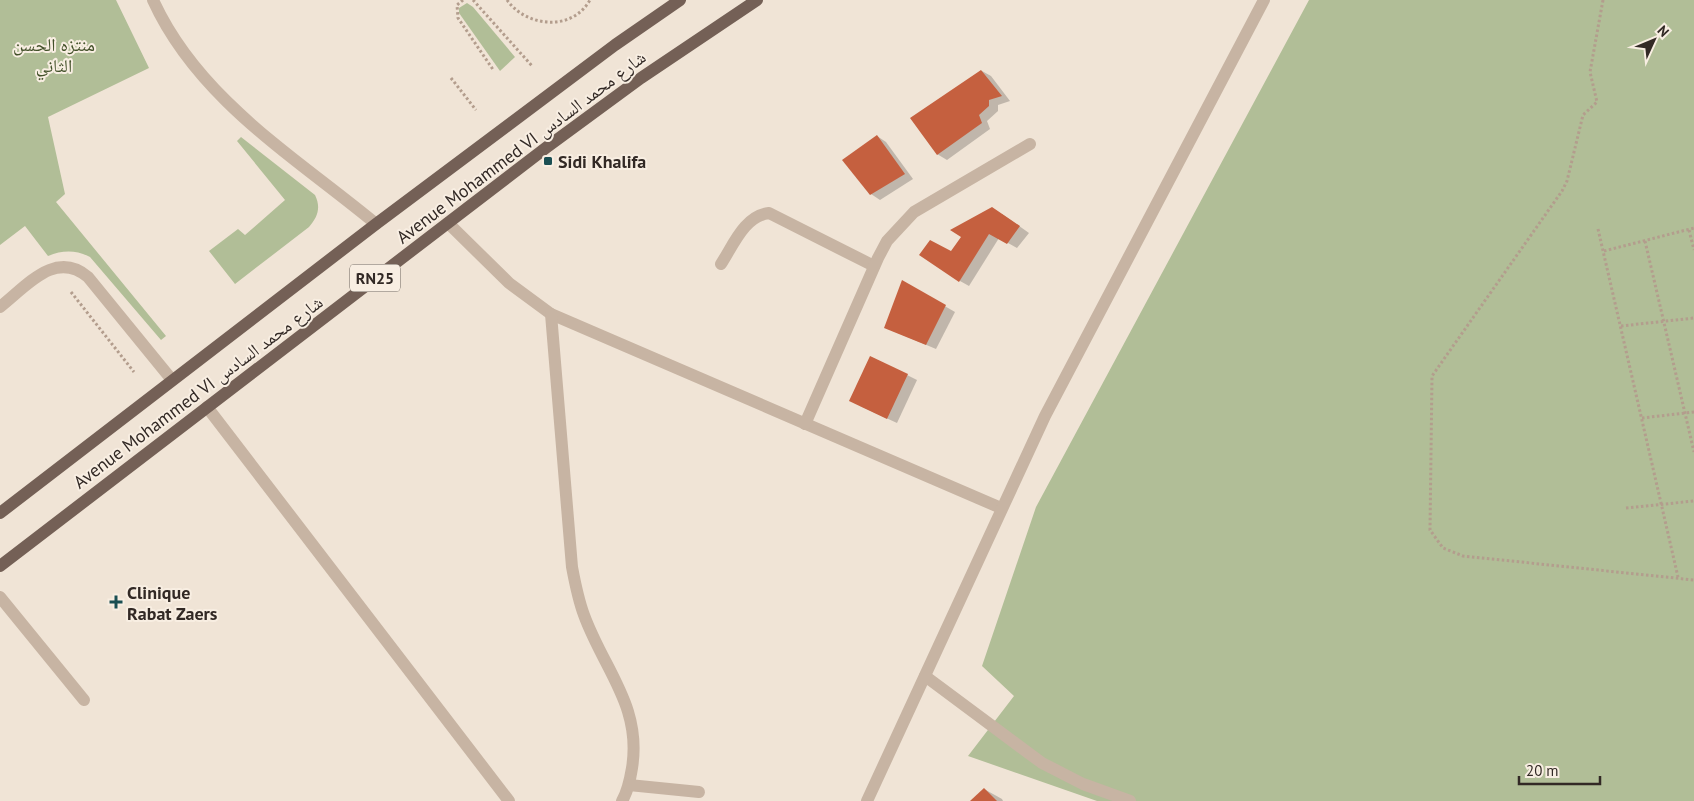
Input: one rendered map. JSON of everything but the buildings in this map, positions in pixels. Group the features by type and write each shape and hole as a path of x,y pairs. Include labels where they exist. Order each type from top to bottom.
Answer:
{"main road":[{"name":"Avenue Mohammed VI شارع محمد السادس","path":"0,513 376,224 607,51 680,0"},
{"name":"Avenue Mohammed VI شارع محمد السادس","path":"0,566 448,223 641,78 756,0"}],"street":[{"path":"153,0 175,41 215,91 280,148 376,224"},
{"path":"867,801 1001,508 1083,342 1264,0"},
{"path":"805,424 887,240 914,212 1030,144"},
{"path":"721,264 748,223 761,214 769,213 874,266"},
{"path":"448,223 509,284 551,314 1001,508"},
{"path":"0,308 52,268 65,265 78,268 88,277 172,380"},
{"path":"551,314 572,567 584,616 626,701 631,719 634,756 629,786 622,801"},
{"path":"207,407 509,801"},
{"path":"0,596 84,700"},
{"path":"924,676 1042,763 1083,784 1130,801"},
{"path":"629,786 699,792"}],"path":[{"path":"463,0 457,5 458,18 494,70"},
{"path":"474,0 533,67"},
{"path":"507,0 512,8 524,16 536,22 551,23 565,20 577,14 590,0"},
{"path":"1603,0 1590,72 1597,102 1583,115 1565,187 1432,376 1430,530 1443,548 1463,556 1694,580"},
{"path":"451,78 476,110"},
{"path":"1604,251 1694,228"},
{"path":"1598,229 1678,577"},
{"path":"1689,230 1694,250"},
{"path":"1645,241 1694,452"},
{"path":"52,268 134,372"},
{"path":"1621,326 1694,318"},
{"path":"1642,418 1694,412"},
{"path":"1626,508 1694,501"}],"green space":[{"name":"منتزه الحسن الثاني","path":"0,0 116,0 149,68 48,117 65,194 56,202 166,336 161,340 90,257 80,253 69,252 48,256 25,226 0,245"},
{"path":"1309,0 1694,0 1694,801 1097,801 968,756 1014,696 982,666 1036,507"},
{"path":"467,3 473,7 515,57 500,71 459,13 459,8"},
{"path":"241,137 315,195 318,208 315,219 309,227 235,284 209,251 238,229 245,235 285,200 237,141"}],"place":[{"name":"Sidi Khalifa","path":"548,161"},
{"name":"Clinique Rabat Zaers","path":"116,602"}]}
